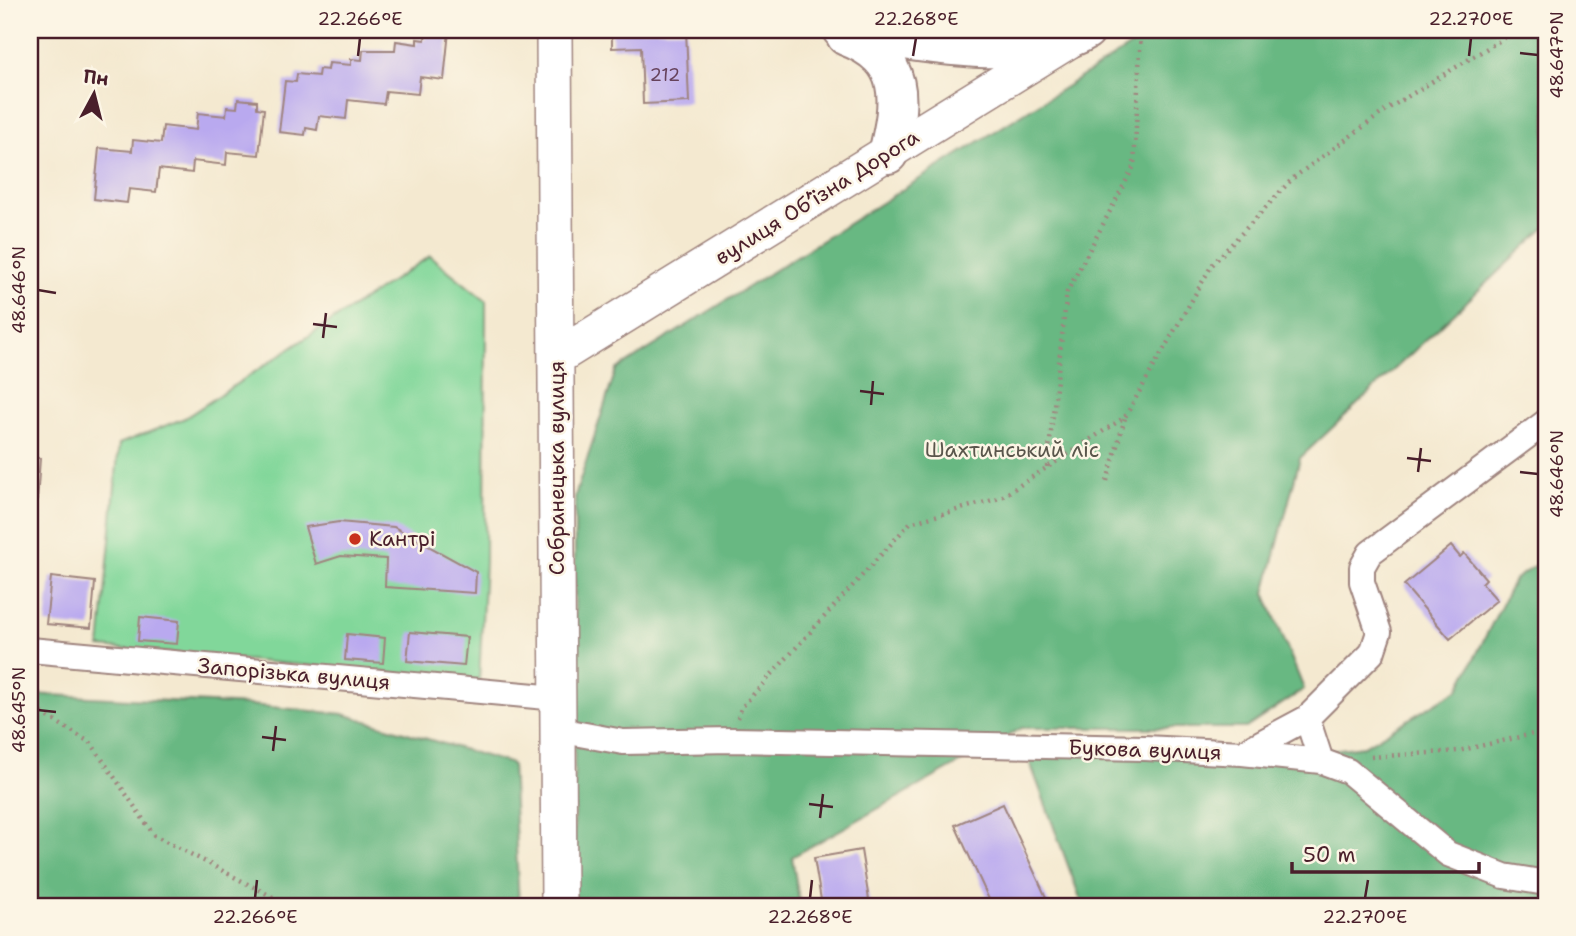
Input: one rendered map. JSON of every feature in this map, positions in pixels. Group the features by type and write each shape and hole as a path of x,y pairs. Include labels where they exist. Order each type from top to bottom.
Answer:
{"highway":[{"path":"831,30 875,50 893,74 898,101 888,154"},
{"name":"вулиця Обʼїзна Дорога","path":"842,30 937,44 994,47 1036,46 1082,33"}],"main road":[{"name":"Собранецька вулиця","path":"554,30 559,906"},
{"name":"вулиця Обʼїзна Дорога","path":"557,357 1082,33"}],"street":[{"name":"Букова вулиця","path":"557,714 623,742 732,740 1145,748 1242,753 1307,718 1372,653 1379,632 1362,582 1362,566 1370,553 1546,422"},
{"name":"Запорізька вулиця","path":"30,650 557,714"},
{"path":"1307,718 1321,761"},
{"path":"1242,753 1321,761 1348,771 1448,854 1504,876 1546,883"}],"path":[{"path":"1047,467 1067,292 1134,166 1141,30"},
{"path":"1107,481 1125,417 1212,265 1293,178 1389,108 1517,30"},
{"path":"732,740 741,708 910,523 1000,498 1125,417"},
{"path":"30,706 91,743 155,835 290,906"},
{"path":"1321,761 1458,751 1546,731"}],"green space":[{"name":"Шахтинський ліс","path":"1156,30 1546,30 1546,227 1300,458 1265,593 1304,689 1246,728 1022,728 792,857 800,906 574,906 575,496 616,370"},
{"path":"430,256 486,301 485,561 479,681 100,647 119,444 185,418"},
{"path":"1546,558 1546,906 1083,906 1024,746 1236,762 1364,746 1459,689 1514,580"},
{"path":"30,694 250,705 343,714 512,764 519,906 30,906"}],"building":[{"path":"426,30 449,31 444,80 420,77 418,94 386,91 384,104 348,100 346,119 319,116 317,130 306,128 305,135 279,132 285,81 296,82 297,74 318,76 319,69 328,70 329,63 351,65 351,59 362,60 363,50 395,50 396,41 417,44 417,39 425,40"},
{"path":"612,30 686,30 689,102 643,104 641,47 612,48"},
{"path":"238,99 257,101 257,108 264,109 259,155 227,152 226,165 193,161 192,173 159,169 156,192 129,189 127,203 94,199 99,148 132,151 133,140 161,143 163,126 196,130 198,113 226,116 227,107 237,108"},
{"path":"30,458 40,458 37,501 30,500"},
{"path":"339,522 394,527 476,572 475,593 385,587 386,559 341,556 316,564 305,527"},
{"path":"1451,546 1460,557 1464,553 1486,579 1482,583 1497,600 1450,639 1404,585"},
{"path":"51,577 95,582 91,628 46,624"},
{"path":"140,617 179,621 177,644 138,641"},
{"path":"410,632 467,637 464,666 407,661"},
{"path":"347,634 385,638 383,663 345,660"},
{"path":"1003,804 1050,906 992,906 955,825"},
{"path":"861,850 870,906 822,906 814,858"}],"place":[{"name":"Кантрі","path":"355,539"}]}
